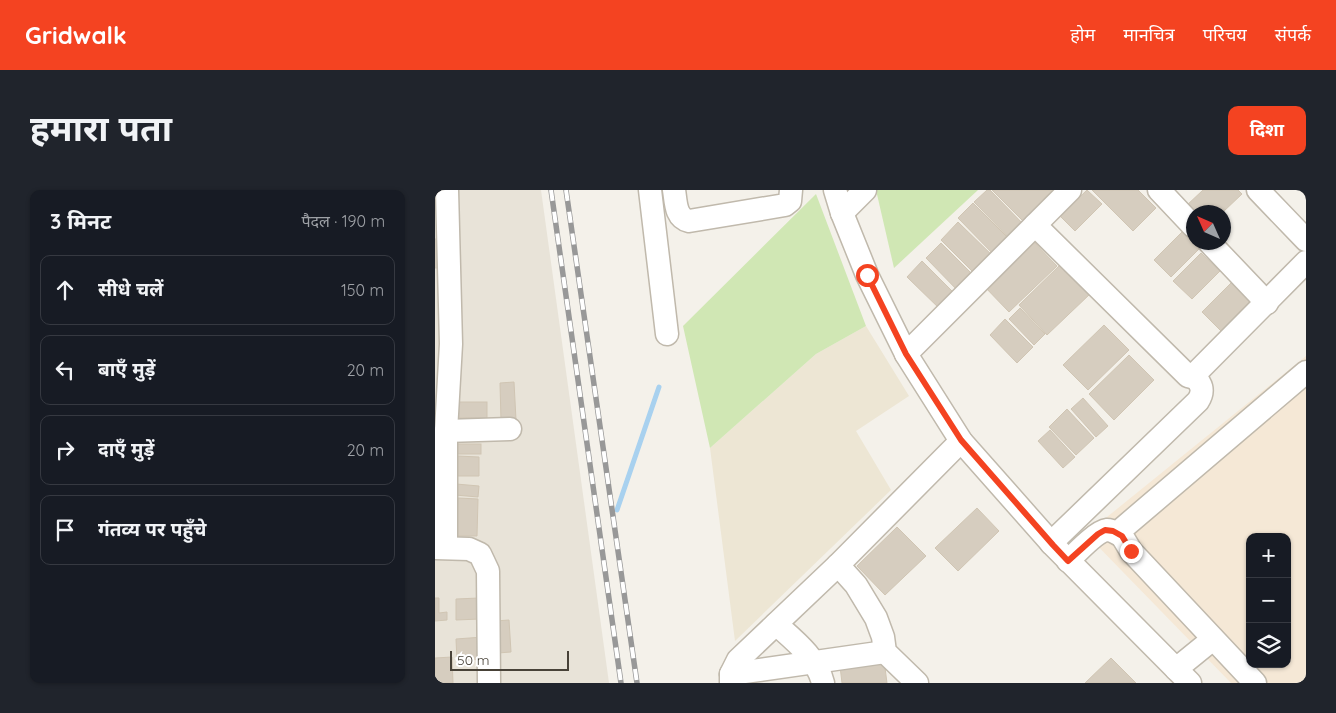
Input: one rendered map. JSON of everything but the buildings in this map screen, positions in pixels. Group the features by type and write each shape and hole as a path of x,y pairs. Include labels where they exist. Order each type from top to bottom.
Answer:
{"street":[{"path":"447,190 443,344 446,431 440,548 469,549 480,554 488,571 489,683"},
{"path":"650,190 667,334"},
{"path":"674,190 679,214 684,220 689,221 785,205 790,201 791,190"},
{"path":"835,190 867,275 906,354 961,440 1051,544 1183,676 1213,639"},
{"path":"842,212 865,190"},
{"path":"906,354 1070,190"},
{"path":"1159,190 1186,219"},
{"path":"1258,190 1306,240"},
{"path":"1035,225 1186,374 1192,377 1306,262"},
{"path":"1217,250 1267,303"},
{"path":"1122,536 1123,528 1129,522 1306,372"},
{"path":"1051,544 1198,401 1201,396 1202,386 1194,375"},
{"path":"446,431 509,429"},
{"path":"731,678 738,660 838,565 961,440"},
{"path":"1068,561 1105,530 1113,531 1122,536 1131,551 1255,683"},
{"path":"838,565 856,585 872,612 896,667 917,683"},
{"path":"776,624 813,661 823,683"},
{"path":"731,678 813,661 896,667"}],"shaded area":[{"path":"435,190 541,190 609,683 435,683"},
{"path":"866,326 909,396 856,431 891,490 735,641 710,448 816,354"},
{"path":"1306,356 1306,683 1231,683 1086,534"}],"green space":[{"path":"876,190 978,190 894,268"},
{"path":"816,194 866,326 816,354 710,448 683,326"}],"waterway":[{"path":"617,510 659,387"}],"railway":[{"path":"551,190 621,683"},
{"path":"566,190 637,683"}],"route":[{"path":"867,275 906,354 961,440 1068,561 1105,530 1113,531 1122,536 1125,544 1131,551"}]}
